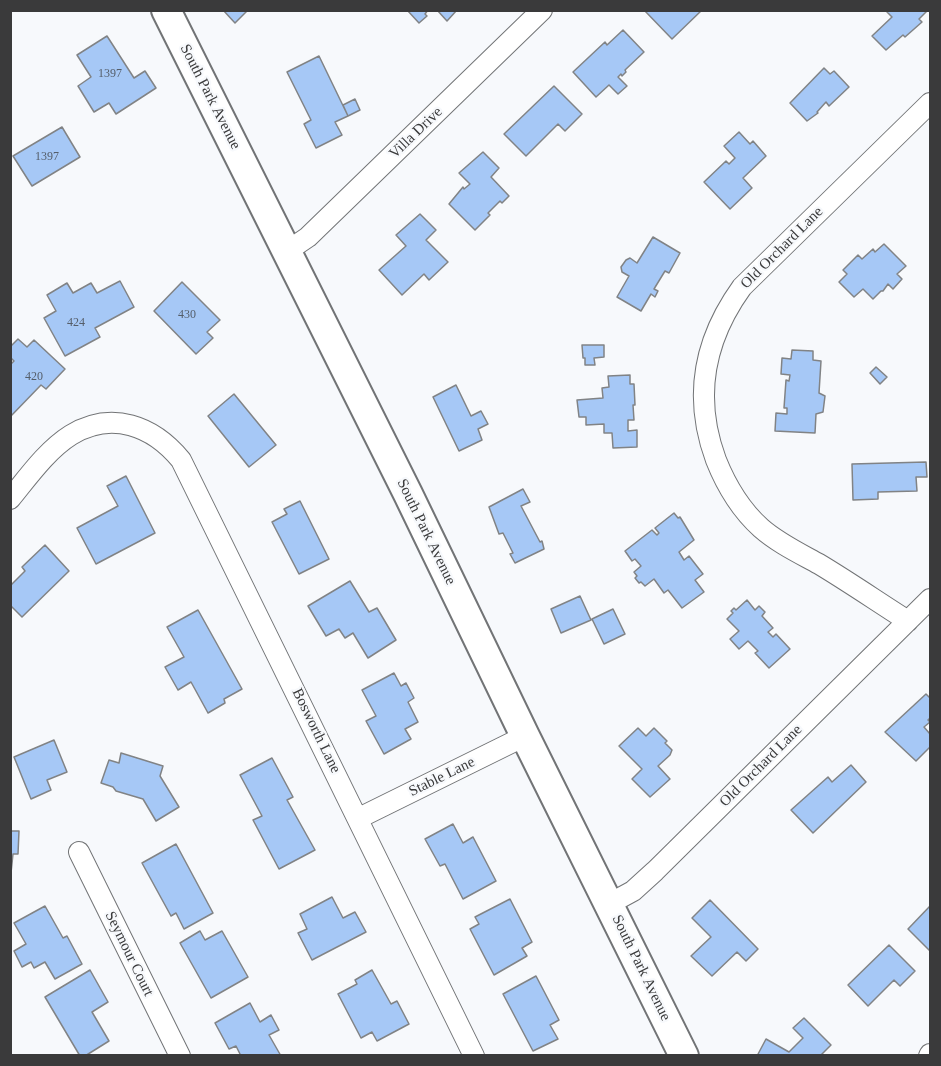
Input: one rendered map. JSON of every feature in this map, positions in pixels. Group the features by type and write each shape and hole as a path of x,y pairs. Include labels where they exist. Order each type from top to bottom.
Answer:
{"main road":[{"name":"South Park Avenue","path":"166,10 408,494 684,1056"}],"street":[{"name":"Villa Drive","path":"286,252 308,237 542,10"},
{"name":"Old Orchard Lane","path":"908,621 760,527 722,475 705,422 703,388 715,336 731,302 742,287 930,103"},
{"name":"Bosworth Lane","path":"10,499 57,445 70,435 85,428 105,423 135,426 154,434 168,444 181,460 474,1056"},
{"name":"Old Orchard Lane","path":"609,904 633,891 655,871 930,599"},
{"name":"Stable Lane","path":"359,818 525,736"},
{"name":"Seymour Court","path":"78,852 180,1056"}],"building":[{"path":"223,10 248,10 235,23"},
{"path":"407,10 428,10 425,14 427,16 419,23"},
{"path":"437,10 457,10 447,21"},
{"path":"644,10 702,10 672,39"},
{"path":"889,10 928,10 919,19 922,22 886,50 872,36 892,17 887,12"},
{"path":"623,30 644,52 625,70 622,76 621,74 618,77 627,86 618,94 609,85 596,97 573,72 605,42 607,45"},
{"path":"107,36 134,78 145,71 156,88 116,114 109,103 94,112 78,86 91,77 77,55"},
{"path":"319,56 348,116 335,122 342,135 316,148 304,124 311,120 287,72"},
{"path":"824,68 830,74 834,71 849,87 829,106 826,102 818,113 807,121 790,103"},
{"path":"554,86 582,114 565,131 558,124 526,156 504,134"},
{"path":"355,99 360,110 348,116 343,105"},
{"path":"62,127 80,157 32,186 13,156"},
{"path":"739,132 750,144 753,141 766,156 743,178 752,188 730,209 704,182 726,161 729,164 735,158 724,146"},
{"path":"483,152 499,168 491,177 509,196 488,213 490,215 475,230 449,204 463,187 464,189 470,184 459,173"},
{"path":"420,214 436,230 426,240 448,262 429,280 424,274 402,295 379,270 406,246 396,235"},
{"path":"653,237 680,253 669,273 665,271 654,289 658,291 655,297 651,294 641,311 617,297 629,276 622,272 621,267 630,258 637,263"},
{"path":"884,244 906,266 897,274 902,279 893,289 888,284 873,299 863,289 854,297 839,282 847,274 843,270 858,255 862,259 873,249 875,252"},
{"path":"120,281 134,307 95,328 100,337 65,356 44,318 56,311 47,295 67,283 73,293 91,283 97,293"},
{"path":"182,282 220,320 207,332 213,338 196,354 154,311"},
{"path":"18,339 27,347 34,340 65,369 46,389 41,385 10,417 10,365 14,361 10,357 10,347"},
{"path":"582,345 604,345 604,357 594,358 595,365 585,365"},
{"path":"792,350 813,351 813,360 821,361 819,393 825,396 823,412 816,414 815,433 775,431 776,413 787,414 787,408 784,408 786,380 789,381 790,375 781,374 782,358 791,359"},
{"path":"876,367 887,377 880,384 870,373"},
{"path":"630,375 630,384 634,384 635,405 633,405 634,420 628,420 628,431 637,430 637,447 613,448 612,433 604,433 604,424 586,425 586,417 579,417 577,400 603,398 602,388 609,387 608,376"},
{"path":"456,385 471,416 481,411 488,424 478,429 482,440 459,451 433,397"},
{"path":"234,394 276,445 249,467 208,416"},
{"path":"926,462 927,477 916,477 917,491 878,492 878,499 853,500 852,464"},
{"path":"126,476 155,533 96,564 77,528 118,506 107,486"},
{"path":"523,489 530,502 521,506 540,542 542,541 544,549 515,563 510,554 513,553 503,533 499,534 489,507"},
{"path":"300,501 329,559 299,574 272,522 287,514 284,509"},
{"path":"674,513 678,518 680,517 694,540 679,552 684,560 689,556 703,574 695,580 704,592 682,608 668,590 664,593 654,579 645,586 639,583 634,572 641,566 635,559 632,561 625,551 652,530 657,535 659,533 655,528"},
{"path":"45,545 69,571 22,617 10,605 10,586 25,571 22,567"},
{"path":"350,581 369,612 377,608 396,640 368,658 353,633 345,638 339,629 326,636 308,606"},
{"path":"580,596 591,620 561,633 551,609"},
{"path":"747,600 755,610 759,606 765,612 762,616 773,628 768,632 773,637 776,634 790,649 769,668 755,653 758,651 748,641 739,649 730,639 739,631 727,619 733,613 731,611 734,608 736,610"},
{"path":"613,609 625,634 604,644 592,619"},
{"path":"198,610 242,689 224,699 225,703 208,713 191,682 178,690 165,667 184,657 167,627"},
{"path":"394,673 401,686 406,683 414,698 408,702 418,722 405,729 411,739 384,754 366,721 376,716 362,690"},
{"path":"926,694 930,698 930,718 928,720 930,722 924,727 930,734 930,747 916,761 885,732"},
{"path":"638,728 646,736 654,728 667,741 665,743 672,750 658,766 670,779 650,797 632,779 642,769 619,746"},
{"path":"54,740 67,772 47,780 51,790 31,799 14,757"},
{"path":"121,753 163,766 160,776 179,807 156,821 143,799 116,791 113,787 101,783 109,760 119,763"},
{"path":"272,758 293,797 287,800 315,850 279,869 253,820 262,816 240,775"},
{"path":"851,765 866,782 813,833 791,810 828,777 832,782"},
{"path":"453,824 463,843 473,837 496,881 463,899 445,864 440,866 425,839"},
{"path":"10,831 19,831 18,854 13,854 11,873"},
{"path":"176,844 213,913 184,929 176,913 171,916 142,863"},
{"path":"332,897 343,918 355,912 366,932 312,960 298,933 307,929 300,914"},
{"path":"510,899 532,942 522,948 527,956 494,975 470,929 479,924 475,917"},
{"path":"710,900 758,949 746,961 737,952 712,976 691,956 711,937 692,918"},
{"path":"45,906 63,938 67,936 82,964 55,979 45,962 34,968 31,962 22,967 14,951 26,944 14,923"},
{"path":"930,906 930,951 908,929"},
{"path":"200,931 205,940 222,931 248,977 211,998 180,943"},
{"path":"889,945 915,971 900,986 894,980 868,1006 848,985"},
{"path":"90,970 108,1002 92,1012 109,1041 85,1056 80,1056 45,997"},
{"path":"372,970 391,1004 397,1001 409,1024 377,1041 372,1032 361,1038 338,994 357,984 355,980"},
{"path":"536,976 559,1020 550,1025 558,1039 533,1051 503,994"},
{"path":"250,1003 260,1022 271,1015 279,1030 269,1035 281,1056 241,1056 236,1046 229,1049 215,1023"},
{"path":"804,1018 831,1045 820,1056 757,1056 766,1039 789,1052 803,1038 793,1028"}]}
